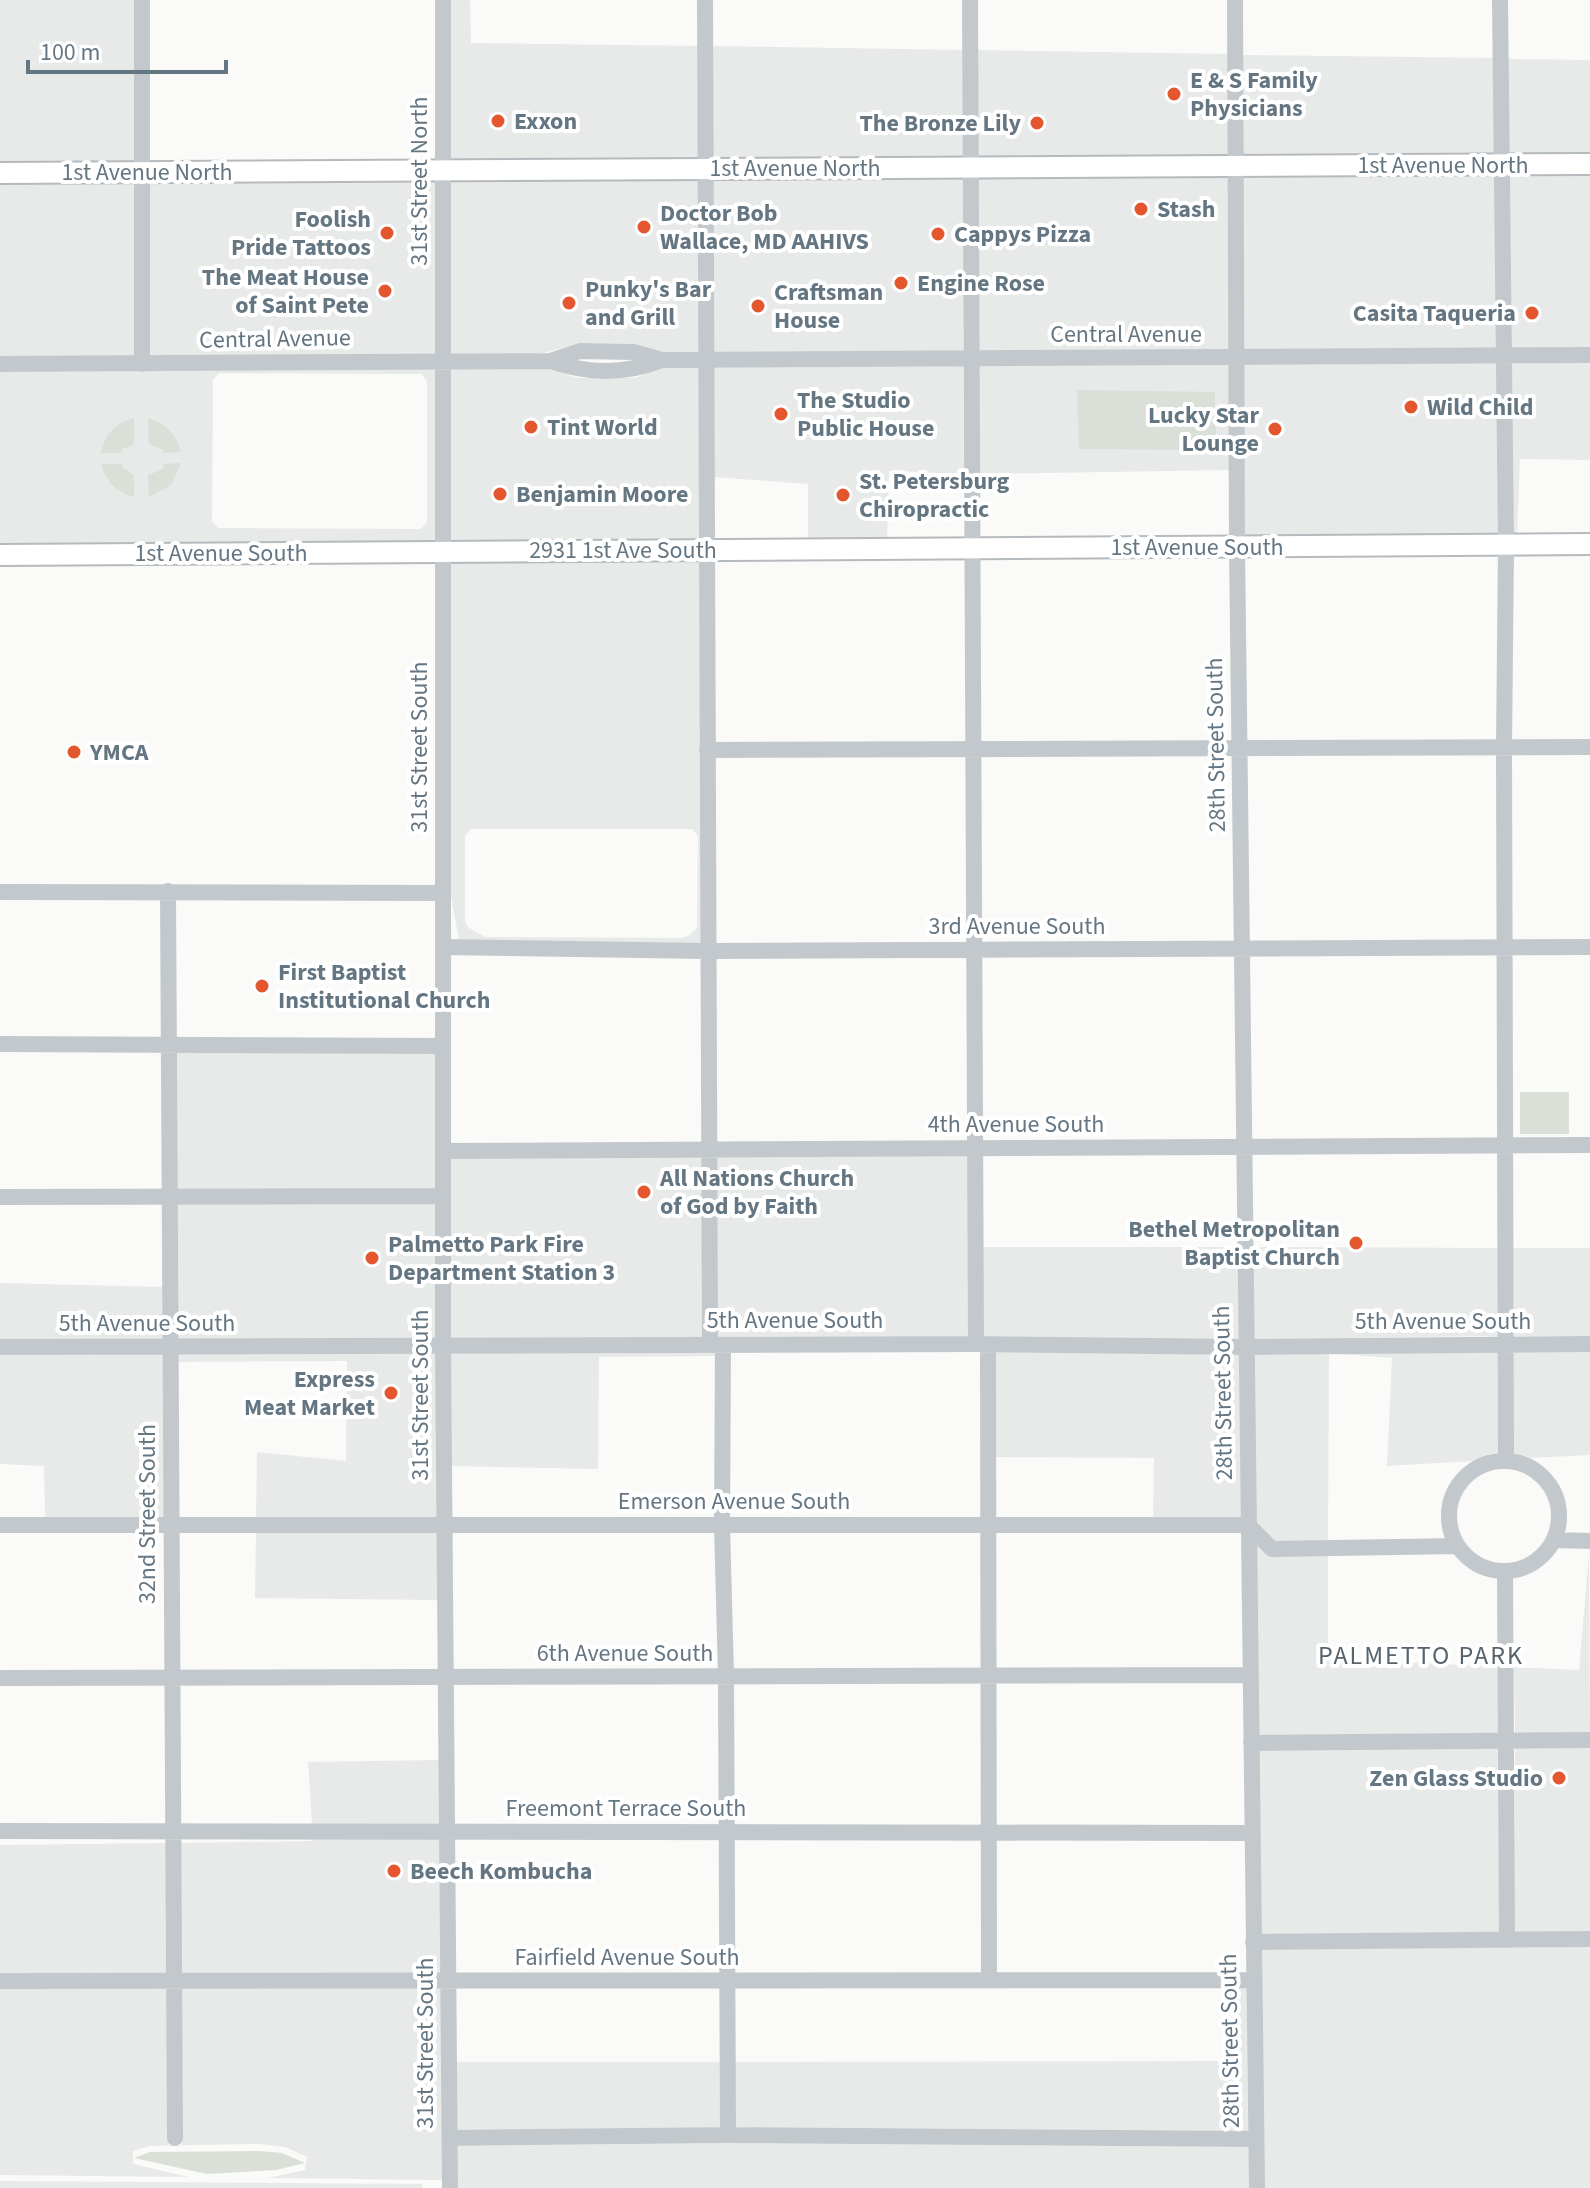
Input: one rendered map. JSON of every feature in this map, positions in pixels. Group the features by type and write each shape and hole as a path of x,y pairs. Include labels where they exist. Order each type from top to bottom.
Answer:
{"main road":[{"name":"1st Avenue North","path":"0,173 1590,164"},
{"name":"1st Avenue South","path":"804,549 1590,544"},
{"name":"2931 1st Ave South","path":"443,551 804,549"},
{"name":"1st Avenue South","path":"0,555 443,551"}],"street":[{"path":"142,0 142,364"},
{"name":"31st Street North","path":"443,0 444,361"},
{"path":"705,0 710,1150 726,1676 728,2135"},
{"path":"970,0 975,1148 988,1525 989,1980"},
{"name":"28th Street South","path":"1235,0 1237,546 1257,2188"},
{"path":"1500,0 1506,545 1506,1460"},
{"name":"Central Avenue","path":"0,364 550,361 580,351 634,352 662,360 1590,355"},
{"name":"31st Street South","path":"444,361 443,1346 450,2188"},
{"path":"707,750 1590,747"},
{"name":"32nd Street South","path":"168,891 175,2138"},
{"path":"0,892 443,893"},
{"name":"3rd Avenue South","path":"443,947 708,951 1590,947"},
{"path":"0,1044 443,1046"},
{"name":"4th Avenue South","path":"443,1151 1590,1145"},
{"path":"0,1197 443,1196"},
{"name":"5th Avenue South","path":"0,1347 1590,1344"},
{"path":"1506,1460 1532,1468 1552,1487 1559,1504 1560,1522 1555,1540 1534,1563 1521,1569 1505,1571 1475,1563 1458,1546 1449,1522 1450,1503 1457,1485 1470,1471 1487,1462 1506,1460"},
{"name":"Emerson Avenue South","path":"0,1525 1248,1525"},
{"path":"1248,1525 1272,1549 1458,1546"},
{"path":"1555,1540 1590,1541"},
{"path":"1505,1571 1507,1940"},
{"name":"6th Avenue South","path":"0,1678 1250,1675"},
{"path":"1251,1743 1590,1740"},
{"name":"Freemont Terrace South","path":"0,1831 1252,1833"},
{"path":"1253,1942 1590,1939"},
{"name":"Fairfield Avenue South","path":"0,1981 1253,1980"},
{"path":"450,2138 728,2135 1255,2139"}],"shaded area":[{"path":"0,0 135,0 135,164 0,165"},
{"path":"450,0 470,0 471,43 699,46 699,161 450,162"},
{"path":"712,46 963,50 963,160 712,161"},
{"path":"976,50 1228,54 1228,158 977,159"},
{"path":"1242,55 1494,58 1494,157 1242,158"},
{"path":"1507,59 1590,60 1590,156 1508,157"},
{"path":"1590,171 1590,347 1511,348 1508,172"},
{"path":"1494,172 1498,348 1243,349 1242,173"},
{"path":"1228,174 1229,350 977,351 977,175"},
{"path":"963,175 963,351 714,352 712,176"},
{"path":"699,176 700,352 662,352 634,344 580,343 544,353 450,354 450,178"},
{"path":"135,179 135,357 0,356 0,180"},
{"path":"149,179 436,180 437,354 149,357"},
{"path":"1498,363 1499,537 1243,539 1243,365"},
{"path":"1511,363 1590,363 1590,460 1520,459 1517,537 1513,537"},
{"path":"1229,365 1229,470 978,474 977,366"},
{"path":"963,366 964,474 889,471 887,541 808,541 808,484 713,477 714,368"},
{"path":"662,368 700,368 701,542 450,543 450,369 550,369 578,378 635,378"},
{"path":"437,369 436,543 0,547 0,372","holes":["219,373 421,374 427,381 427,522 421,529 218,528 212,521 213,380"]},
{"path":"1077,390 1215,392 1216,450 1079,449"},
{"path":"134,418 134,445 122,449 122,453 101,453 112,430"},
{"path":"148,418 169,430 181,452 163,453 163,450 149,444"},
{"path":"181,463 171,485 149,497 148,475 163,469 164,464"},
{"path":"101,464 122,464 134,475 134,497 113,485"},
{"path":"701,557 702,943 459,940 450,891 450,558","holes":["471,829 692,829 698,836 697,927 690,935 682,938 486,937 469,928 465,922 465,836"]},
{"path":"176,1052 437,1054 436,1189 176,1189"},
{"path":"1520,1092 1569,1092 1569,1134 1520,1134"},
{"path":"969,1156 969,1336 717,1337 717,1157"},
{"path":"704,1157 703,1337 450,1338 450,1159"},
{"path":"176,1204 436,1204 436,1338 177,1339"},
{"path":"983,1247 1238,1247 1239,1339 983,1336"},
{"path":"1252,1247 1500,1248 1500,1336 1253,1339"},
{"path":"1513,1248 1590,1248 1590,1336 1514,1336"},
{"path":"0,1283 163,1287 164,1339 0,1340"},
{"path":"995,1351 1239,1355 1242,1517 1153,1517 1154,1458 995,1457"},
{"path":"1500,1352 1499,1453 1473,1461 1387,1466 1392,1358 1339,1354"},
{"path":"1514,1352 1590,1352 1590,1455 1530,1458 1513,1453"},
{"path":"436,1353 438,1518 256,1518 257,1452 346,1461 347,1361 177,1362 177,1354"},
{"path":"450,1353 716,1353 716,1356 599,1357 598,1469 451,1466"},
{"path":"164,1354 165,1518 45,1518 44,1466 0,1464 0,1355"},
{"path":"1329,1354 1328,1541 1274,1542 1255,1522 1253,1355"},
{"path":"256,1533 438,1533 438,1600 255,1598"},
{"path":"1255,1543 1328,1556 1328,1658 1500,1667 1501,1733 1258,1735"},
{"path":"1589,1554 1590,1733 1515,1733 1514,1667 1579,1670"},
{"path":"1501,1748 1500,1932 1260,1934 1258,1750"},
{"path":"1515,1748 1590,1748 1590,1932 1514,1932"},
{"path":"440,1760 441,1824 312,1824 308,1762"},
{"path":"441,1839 442,1973 181,1973 180,1843"},
{"path":"167,1843 168,1973 0,1973 0,1845"},
{"path":"1590,1947 1590,2188 1263,2188 1260,1949"},
{"path":"442,1988 444,2180 268,2178 305,2170 307,2157 285,2147 259,2144 150,2146 133,2151 133,2164 189,2177 0,2175 0,1989 168,1989 169,2145 182,2145 181,1989"},
{"path":"1233,1988 1247,1988 1248,2131 735,2127 735,2062 1232,2061"},
{"path":"456,2062 721,2062 721,2127 457,2130"},
{"path":"728,2143 1249,2147 1250,2188 457,2188 457,2146"},
{"path":"150,2152 282,2153 305,2163 276,2170 207,2174 134,2158"},
{"path":"0,2181 422,2184 422,2188 0,2188"}],"place":[{"name":"E & S Family Physicians","path":"1174,94"},
{"name":"Exxon","path":"498,121"},
{"name":"The Bronze Lily","path":"1037,123"},
{"name":"Stash","path":"1141,209"},
{"name":"Doctor Bob Wallace, MD AAHIVS","path":"644,227"},
{"name":"Foolish Pride Tattoos","path":"387,233"},
{"name":"Cappys Pizza","path":"938,234"},
{"name":"Engine Rose","path":"901,283"},
{"name":"The Meat House of Saint Pete","path":"385,291"},
{"name":"Punky's Bar and Grill","path":"569,303"},
{"name":"Craftsman House","path":"758,306"},
{"name":"Casita Taqueria","path":"1532,313"},
{"name":"Wild Child","path":"1411,407"},
{"name":"The Studio Public House","path":"781,414"},
{"name":"Tint World","path":"531,427"},
{"name":"Lucky Star Lounge","path":"1275,429"},
{"name":"Benjamin Moore","path":"500,494"},
{"name":"St. Petersburg Chiropractic","path":"843,495"},
{"name":"YMCA","path":"74,752"},
{"name":"First Baptist Institutional Church","path":"262,986"},
{"name":"All Nations Church of God by Faith","path":"644,1192"},
{"name":"Bethel Metropolitan Baptist Church","path":"1356,1243"},
{"name":"Palmetto Park Fire Department Station 3","path":"372,1258"},
{"name":"Express Meat Market","path":"391,1393"},
{"name":"Zen Glass Studio","path":"1559,1778"},
{"name":"Beech Kombucha","path":"394,1871"}],"district":[{"name":"PALMETTO PARK","path":"1421,1655"}]}
